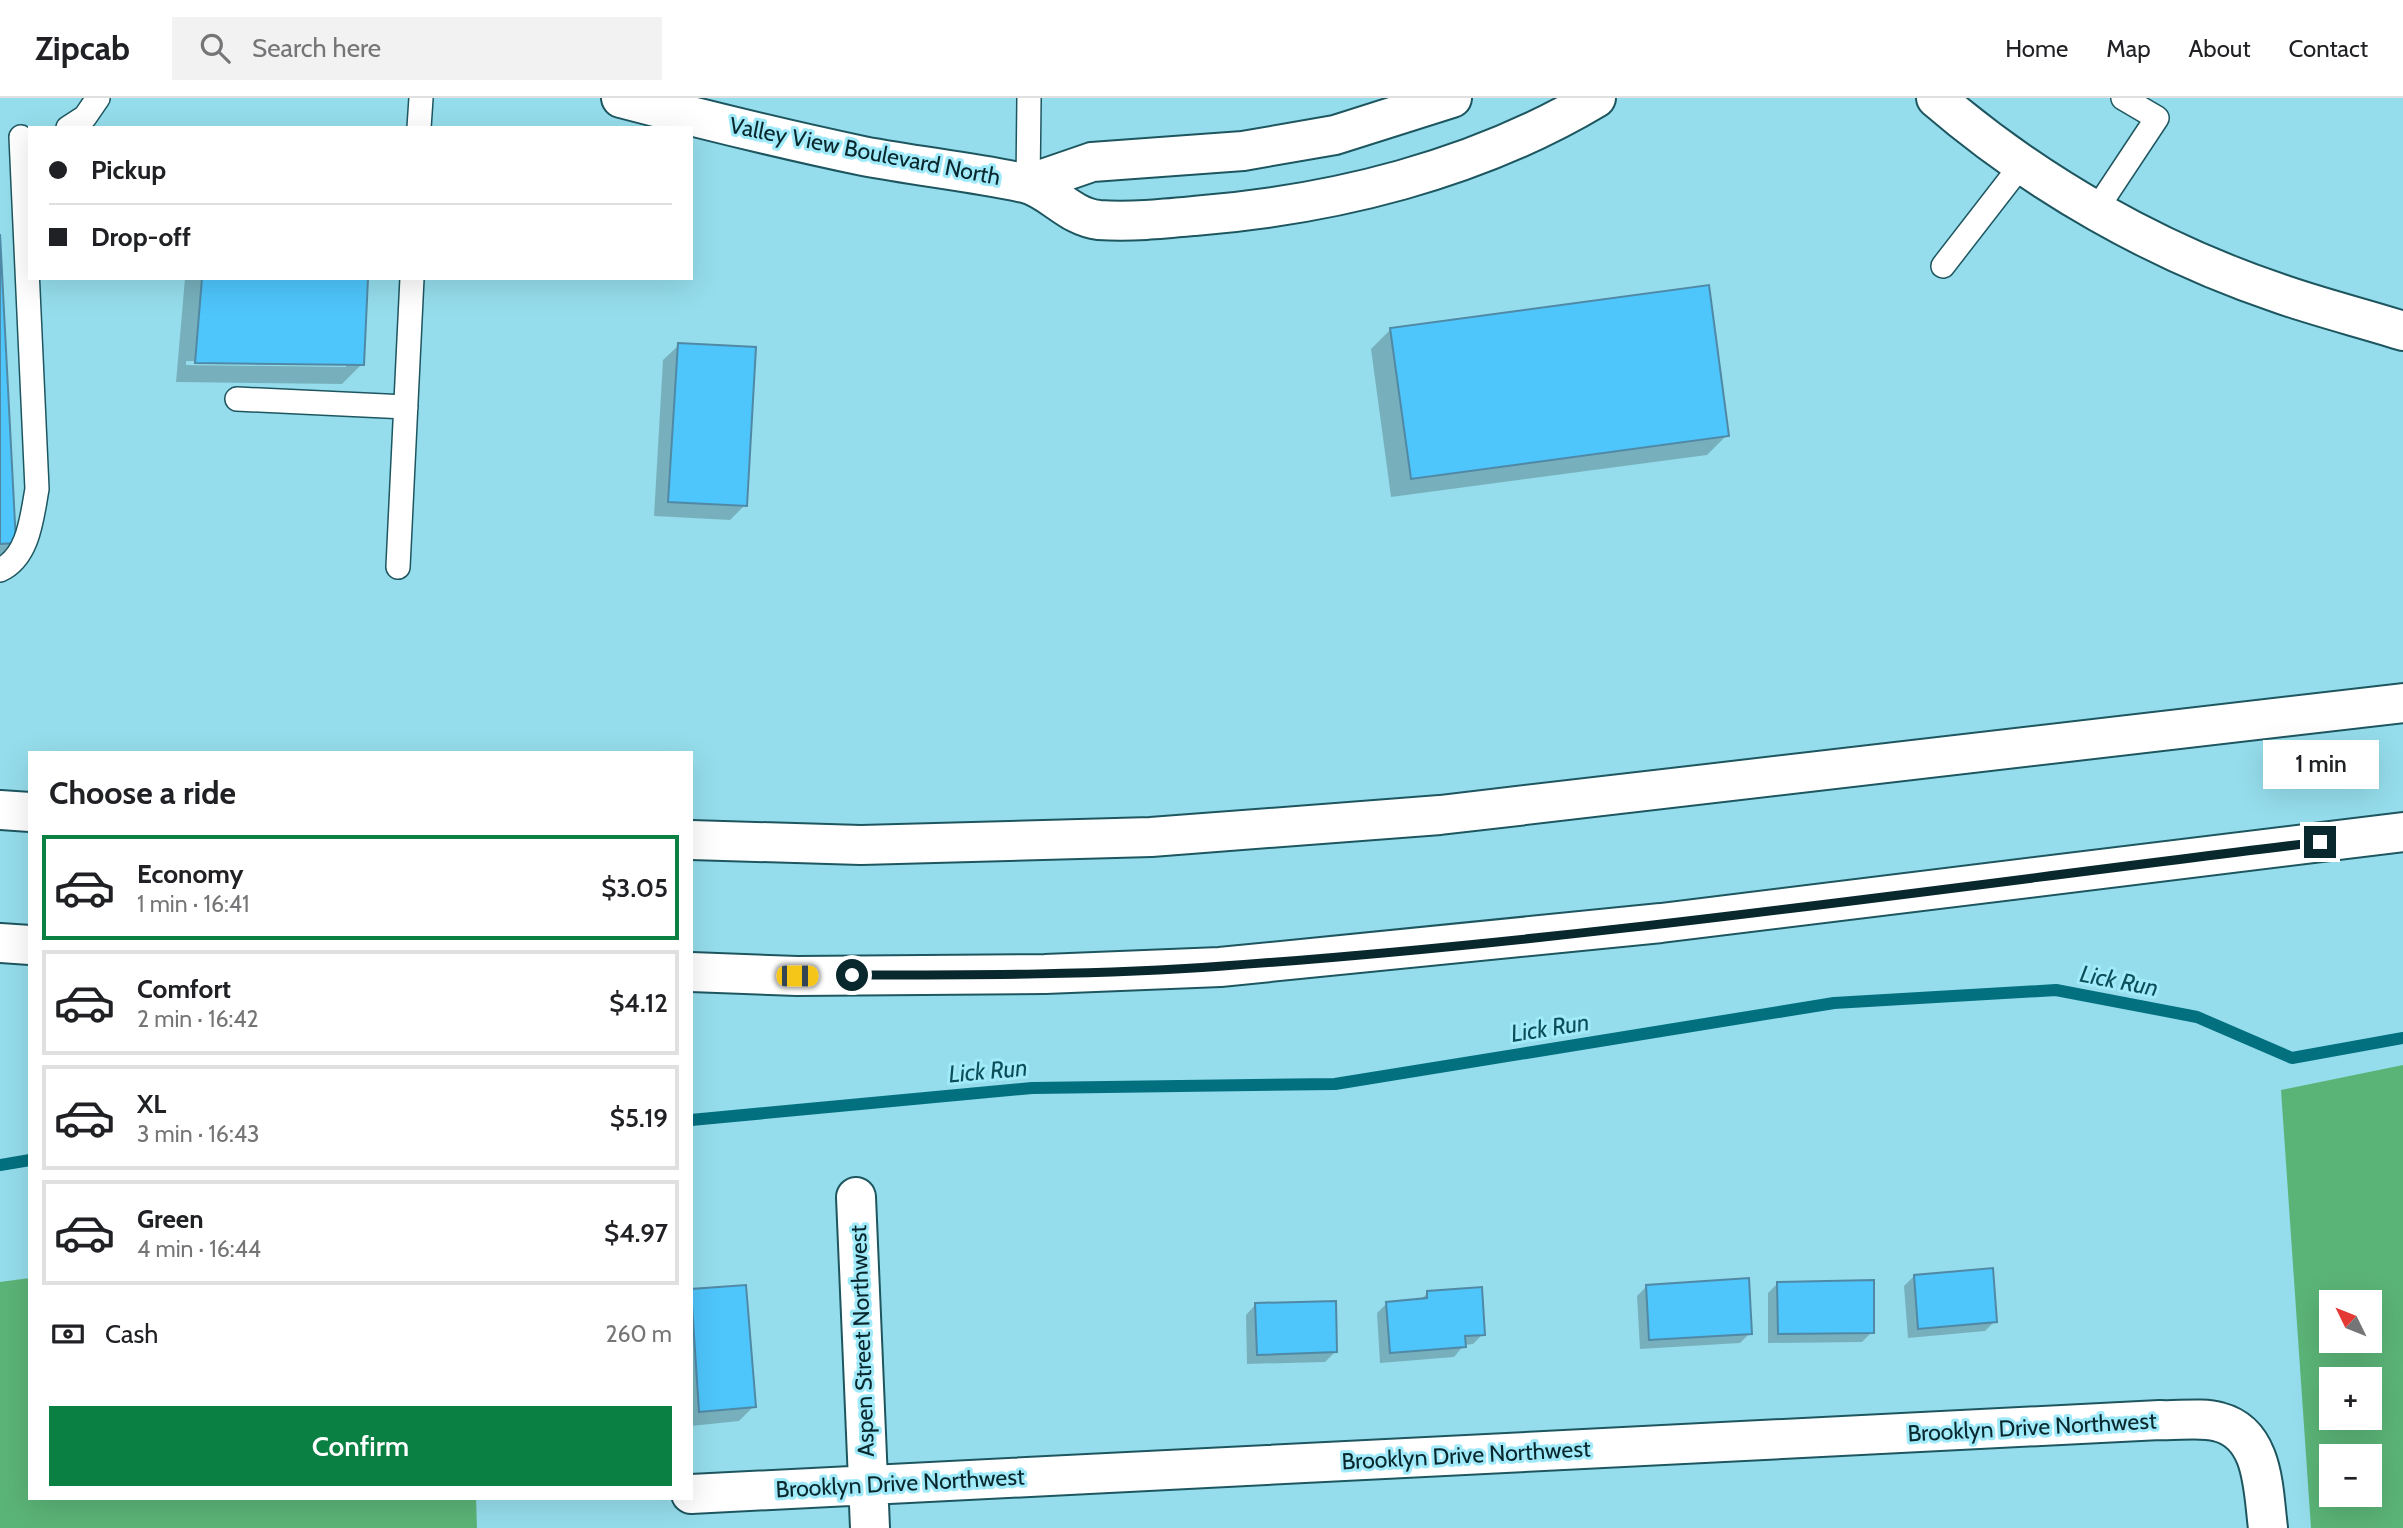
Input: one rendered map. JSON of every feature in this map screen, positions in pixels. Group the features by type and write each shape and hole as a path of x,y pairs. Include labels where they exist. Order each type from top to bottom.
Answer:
{"main road":[{"name":"Valley View Boulevard North","path":"1028,184 1092,162 1243,151 1335,135 1452,98"},
{"name":"Valley View Boulevard North","path":"633,100 856,154 1028,184 1080,216 1097,220 1141,220 1250,212 1348,194 1425,173 1514,139 1596,98"},
{"path":"1936,98 2022,164 2096,209 2204,265 2280,294 2403,331"},
{"path":"693,840 861,845 1151,837 1440,815 2403,703"},
{"path":"0,810 28,811"},
{"path":"693,972 797,976 1032,974 1220,967 1661,923 2403,832"},
{"path":"0,943 28,945"},
{"name":"Aspen Street Northwest","path":"856,1197 870,1528"},
{"name":"Brooklyn Drive Northwest","path":"693,1494 2146,1421 2219,1422 2239,1431 2253,1448 2259,1465 2268,1528"}],"lane":[{"path":"71,126 85,117 98,98"},
{"path":"419,126 421,98"},
{"path":"1028,184 1029,98"},
{"path":"2096,209 2157,118 2123,98"},
{"path":"0,569 10,565 29,535 37,489 17,138"},
{"path":"1943,266 2022,164"},
{"path":"398,568 412,280"},
{"path":"237,398 405,407"}],"green space":[{"path":"2403,1065 2403,1528 2311,1528 2281,1090"},
{"path":"28,1278 28,1500 476,1500 477,1528 0,1528 0,1282"}],"building":[{"path":"0,234 16,543 0,544"},
{"path":"202,280 368,280 364,365 195,363"},
{"path":"1709,285 1729,436 1411,479 1390,328"},
{"path":"678,343 756,347 747,506 668,502"},
{"path":"1993,1268 1997,1322 1918,1329 1914,1275"},
{"path":"1749,1278 1752,1334 1649,1340 1646,1285"},
{"path":"1874,1280 1874,1333 1778,1334 1777,1282"},
{"path":"746,1285 756,1407 699,1412 693,1289"},
{"path":"1482,1287 1485,1335 1465,1336 1466,1347 1390,1353 1386,1302 1427,1298 1427,1291"},
{"path":"1336,1301 1337,1352 1257,1355 1255,1303"}],"waterway":[{"name":"Lick Run","path":"693,1120 1032,1088 1335,1084 1834,1003 2056,990 2197,1017 2292,1058 2403,1038"},
{"name":"Lick Run","path":"0,1165 28,1160"}],"route":[{"path":"852,975 1045,974 1220,967 1661,923 2320,842"}]}
